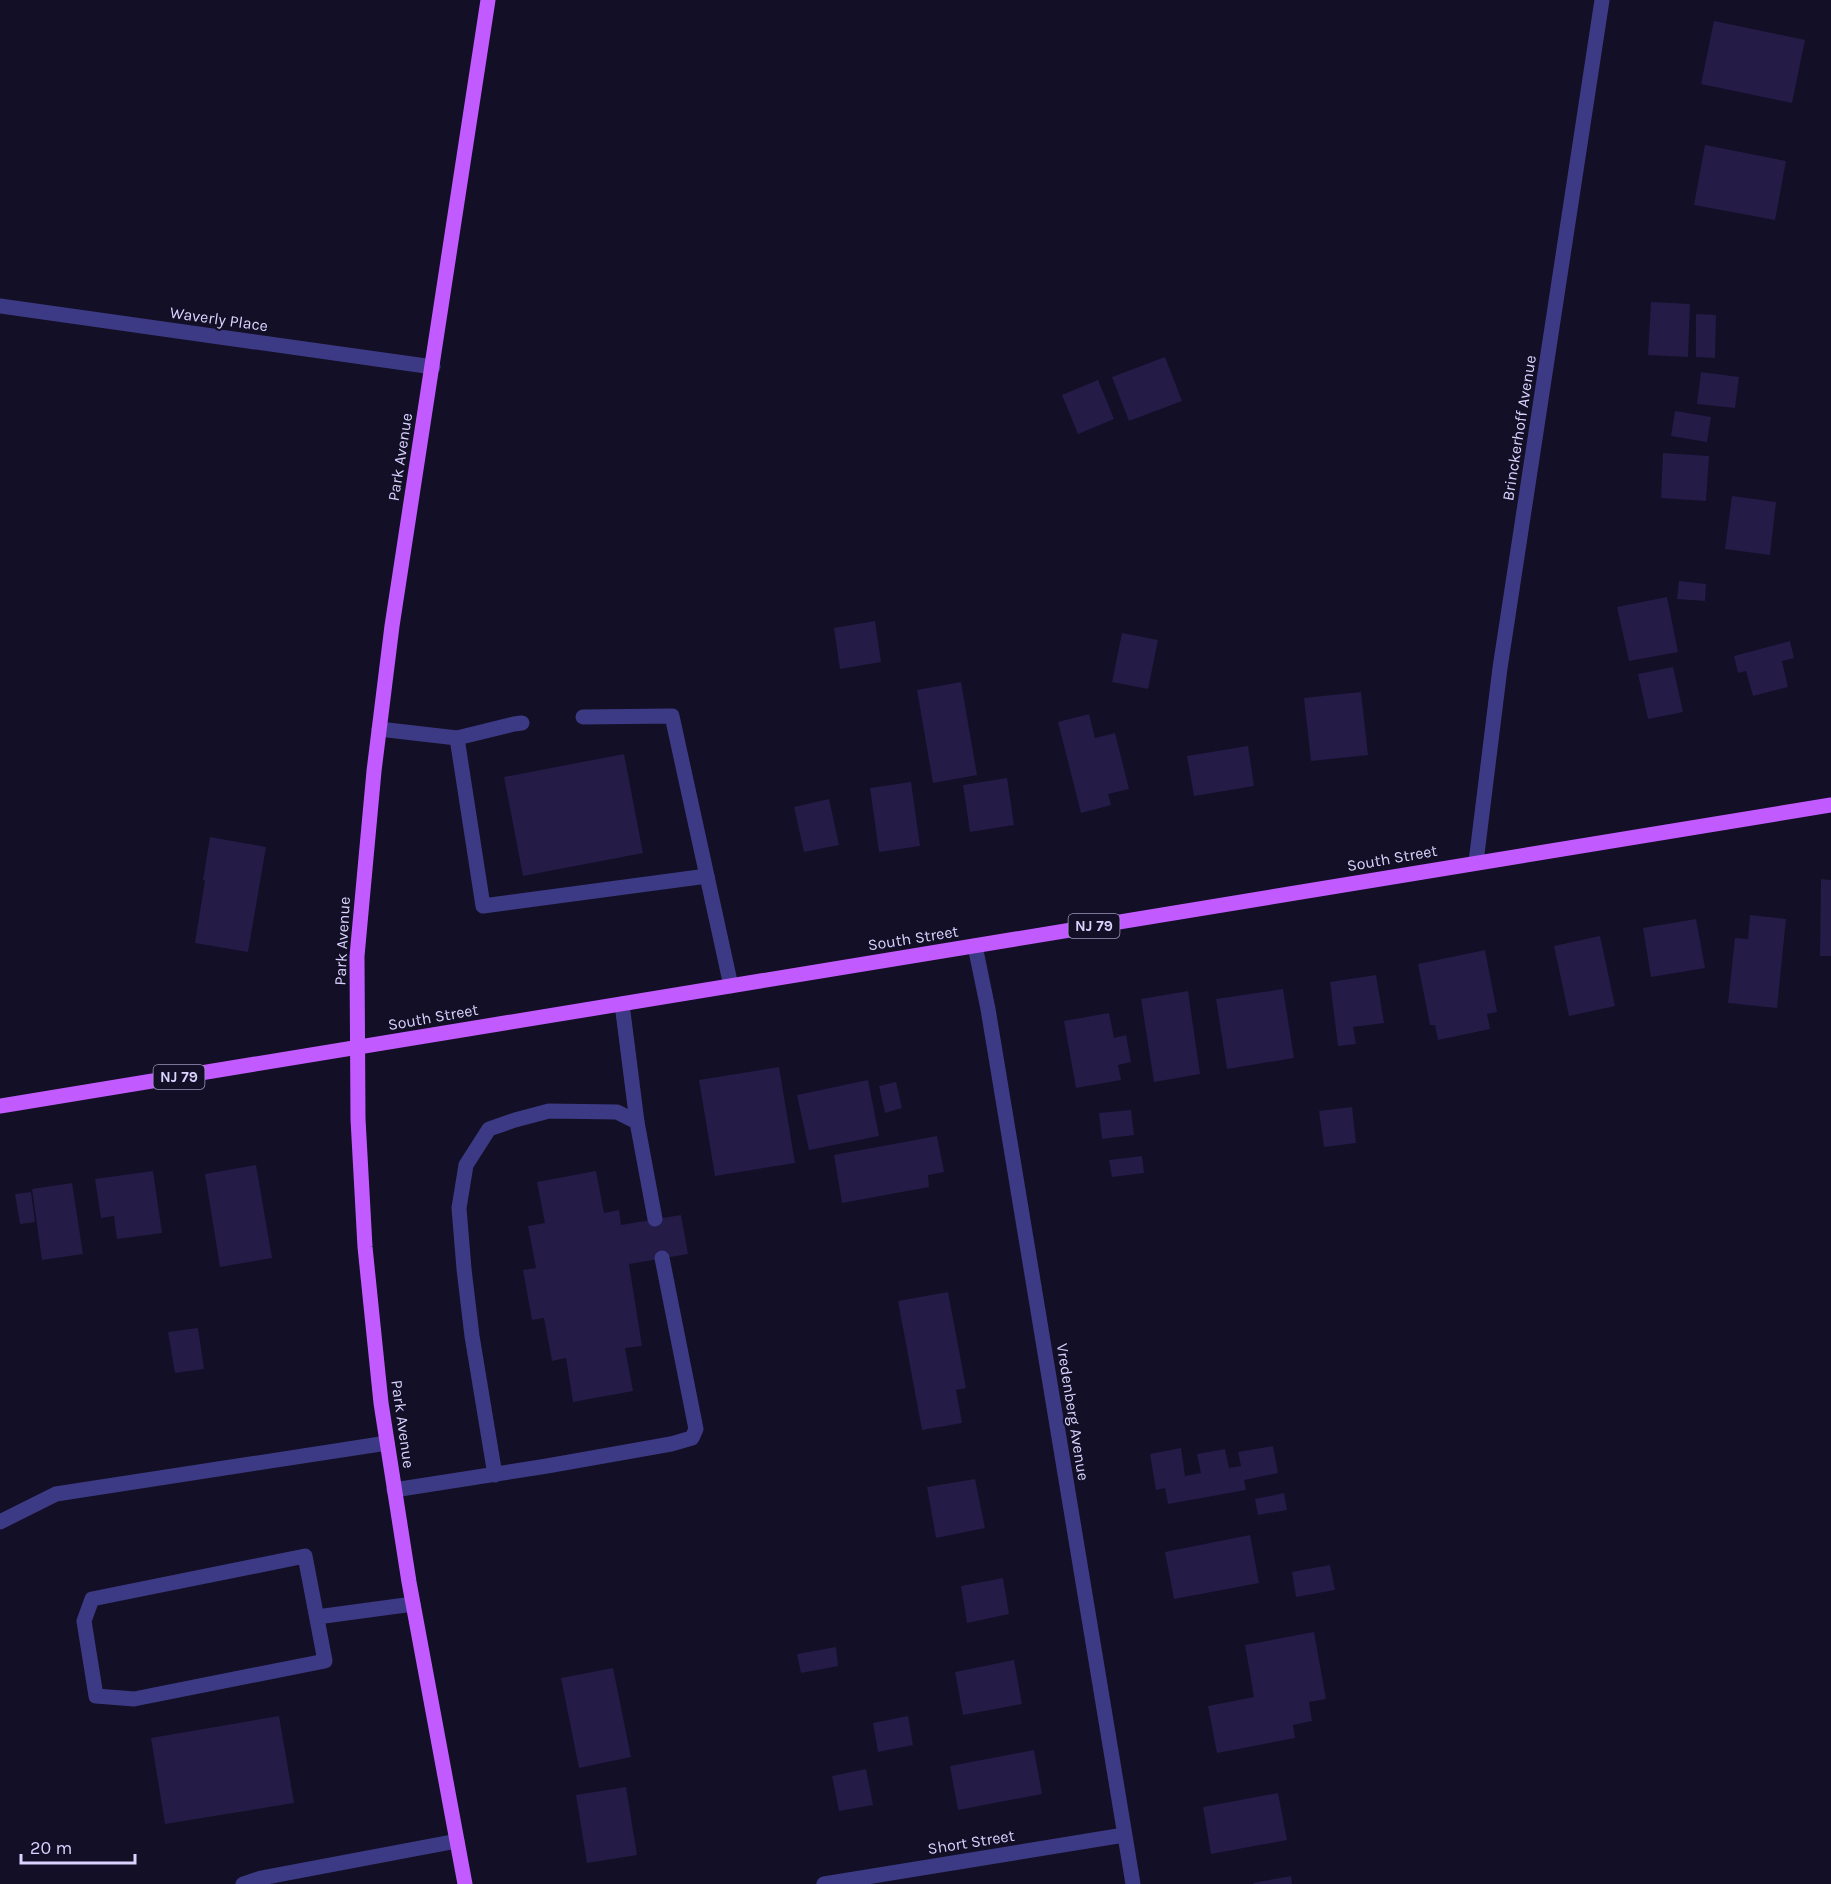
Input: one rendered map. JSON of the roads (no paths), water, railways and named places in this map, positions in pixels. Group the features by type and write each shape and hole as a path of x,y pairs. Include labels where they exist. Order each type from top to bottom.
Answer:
{"main road":[{"name":"Park Avenue","path":"465,1884 413,1604 381,1403 365,1247 358,1119 357,956 379,729 392,626 488,0"},
{"name":"South Street","path":"0,1106 1831,805"}],"street":[{"name":"Brinckerhoff Avenue","path":"1476,862 1500,668 1602,0"},
{"name":"Waverly Place","path":"0,306 433,367"},
{"path":"583,717 672,716 731,986"},
{"path":"379,729 457,738 522,723"},
{"path":"457,738 483,906 707,876"},
{"name":"Vredenberg Avenue","path":"975,946 988,1009 1133,1884"},
{"path":"622,1004 637,1122 655,1219"},
{"path":"495,1474 472,1336 464,1269 459,1208 466,1164 489,1129 515,1120 549,1112 617,1112 637,1122"},
{"path":"394,1490 671,1444 692,1438 696,1429 662,1258"},
{"path":"0,1522 56,1494 387,1443"},
{"path":"305,1556 317,1617 325,1661 134,1699 96,1696 84,1621 92,1599 305,1556"},
{"path":"317,1617 413,1604"},
{"name":"Short Street","path":"824,1884 1124,1835"},
{"path":"243,1884 261,1878 457,1841"}]}
